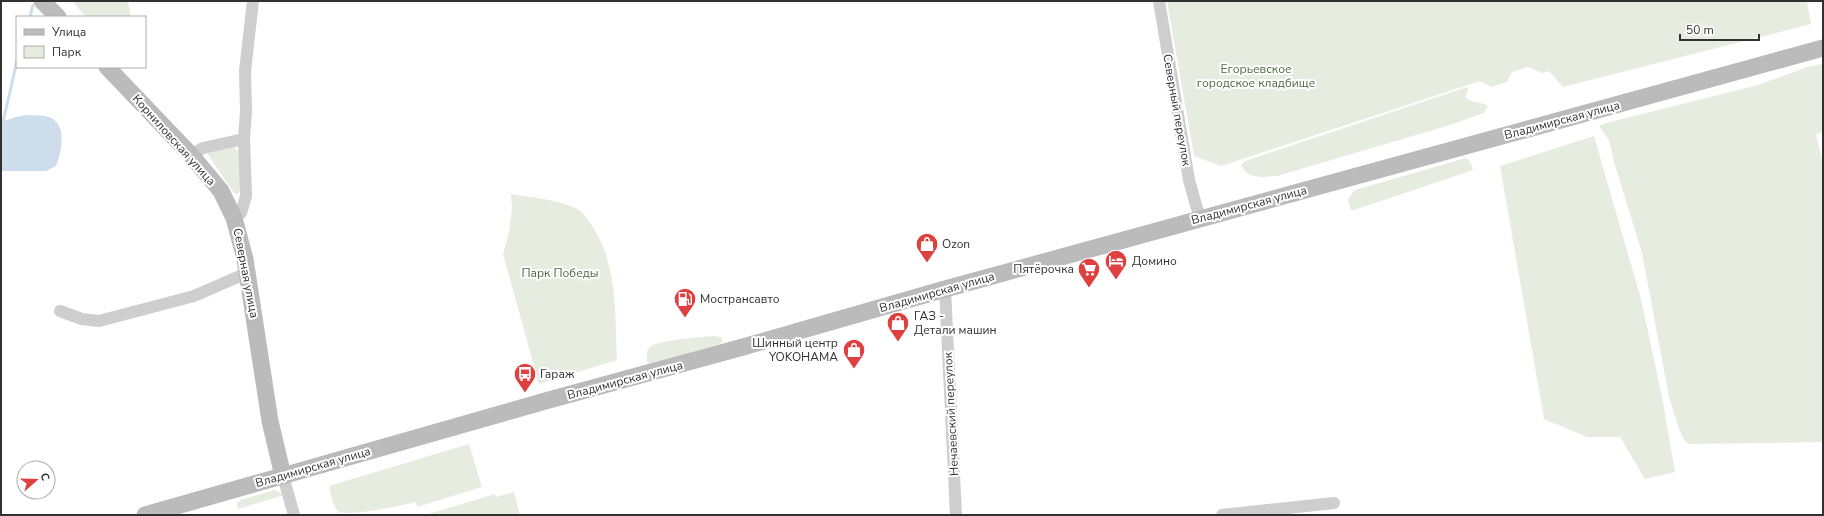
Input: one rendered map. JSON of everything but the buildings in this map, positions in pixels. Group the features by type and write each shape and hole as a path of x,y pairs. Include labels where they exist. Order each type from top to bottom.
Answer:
{"street":[{"path":"42,1 57,16"},
{"name":"Северная улица","path":"253,1 245,71 246,111 244,139 246,196 241,213 234,218 242,242 270,421 283,476"},
{"name":"Северный переулок","path":"1159,1 1189,180 1200,219"},
{"name":"Владимирская улица","path":"145,515 945,289 1823,48"},
{"name":"Корниловская улица","path":"108,68 191,155 221,191 234,218"},
{"path":"191,155 203,148 244,139"},
{"path":"60,311 82,319 99,321 194,296 247,273"},
{"name":"Нечаевский переулок","path":"945,289 956,515"},
{"path":"283,476 294,515"},
{"path":"1222,515 1334,503"}],"green space":[{"path":"72,1 128,1 131,16 85,16"},
{"name":"Егорьевское городское кладбище","path":"1167,1 1807,1 1811,24 1563,87 1549,71 1542,73 1528,67 1512,72 1507,82 1491,87 1480,81 1221,166 1194,156"},
{"path":"1823,64 1823,132 1816,134 1823,163 1823,442 1688,444 1684,440 1679,429 1669,397 1642,253 1614,162 1609,140 1599,126 1758,85 1807,67"},
{"path":"1467,87 1468,91 1465,97 1471,101 1488,106 1484,113 1450,125 1277,176 1261,177 1252,175 1247,173 1241,165 1245,161"},
{"path":"1594,136 1641,299 1662,397 1675,472 1645,479 1620,437 1587,437 1544,419 1500,166"},
{"path":"234,147 240,154 242,185 238,194 234,193 207,153"},
{"path":"1466,158 1471,163 1473,170 1351,211 1348,199 1355,190"},
{"name":"Парк Победы","path":"511,194 546,199 572,206 582,212 597,234 610,268 613,286 617,360 539,384 503,254 509,232 512,208"},
{"path":"713,336 721,337 723,341 720,344 651,364 647,362 647,354 650,347 662,342"},
{"path":"469,444 482,487 417,507 416,502 376,510 345,513 339,512 335,507 329,486"},
{"path":"275,490 284,495 238,509 237,504 240,500"},
{"path":"514,492 520,515 425,515 495,494 496,497"}],"water":[{"path":"26,115 50,117 60,128 62,141 60,155 56,166 46,171 1,171 1,122"}],"waterway":[{"path":"30,16 33,5"},
{"path":"3,122 16,65"}],"place":[{"name":"Ozon","path":"927,264"},
{"name":"Домино","path":"1116,280"},
{"name":"Пятёрочка","path":"1089,288"},
{"name":"Мострансавто","path":"685,318"},
{"name":"ГАЗ - Детали машин","path":"898,342"},
{"name":"Шинный центр YOKOHAMA","path":"854,370"},
{"name":"Гараж","path":"525,394"}]}
